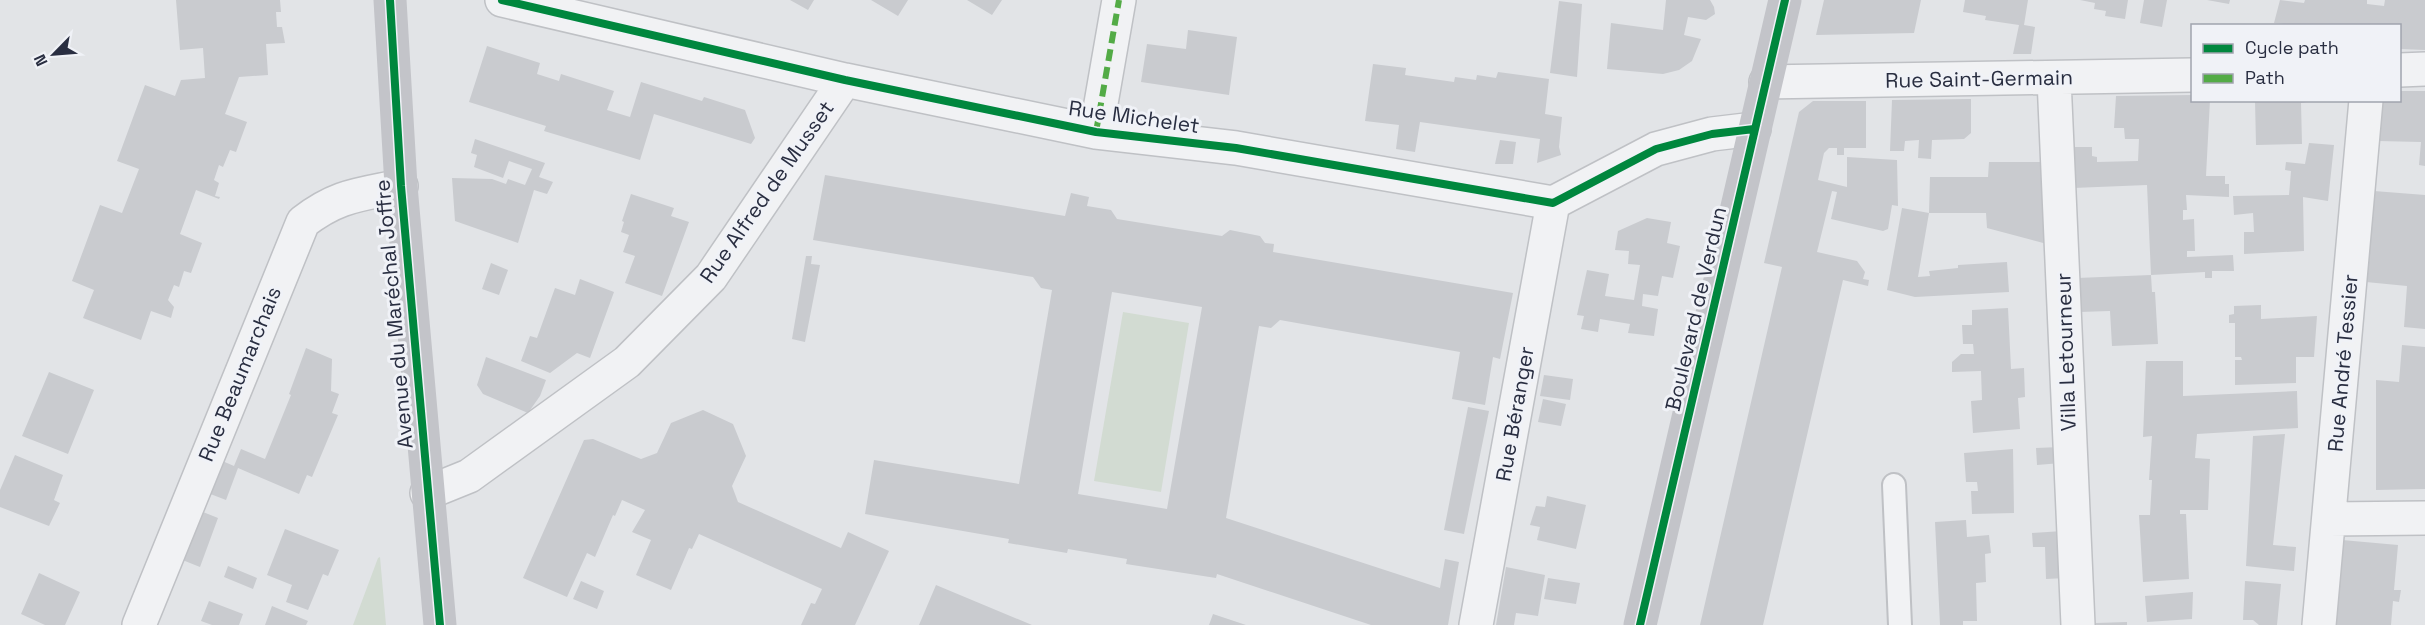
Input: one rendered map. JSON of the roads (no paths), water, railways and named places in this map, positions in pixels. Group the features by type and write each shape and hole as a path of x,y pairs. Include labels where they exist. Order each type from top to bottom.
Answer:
{"street":[{"name":"Avenue du Maréchal Joffre","path":"390,0 401,186 440,625"},
{"name":"Rue Michelet","path":"502,0 845,80 1096,132 1236,148 1553,203"},
{"path":"1096,132 1119,0"},
{"name":"Boulevard de Verdun","path":"1640,625 1740,202 1754,129 1785,0"},
{"path":"2401,70 2425,69"},
{"name":"Rue Saint-Germain","path":"1766,82 2191,75"},
{"name":"Villa Letourneur","path":"2054,79 2078,625"},
{"name":"Rue Alfred de Musset","path":"427,493 469,476 627,362 711,277 845,80"},
{"name":"Rue André Tessier","path":"2319,625 2366,102"},
{"path":"1553,203 1656,149 1712,134 1754,129"},
{"name":"Rue Beaumarchais","path":"139,625 303,222 325,205 358,194 401,186"},
{"name":"Rue Béranger","path":"1476,625 1553,203"},
{"path":"2329,519 2425,518"}],"lane":[{"path":"1894,485 1900,625"}]}
